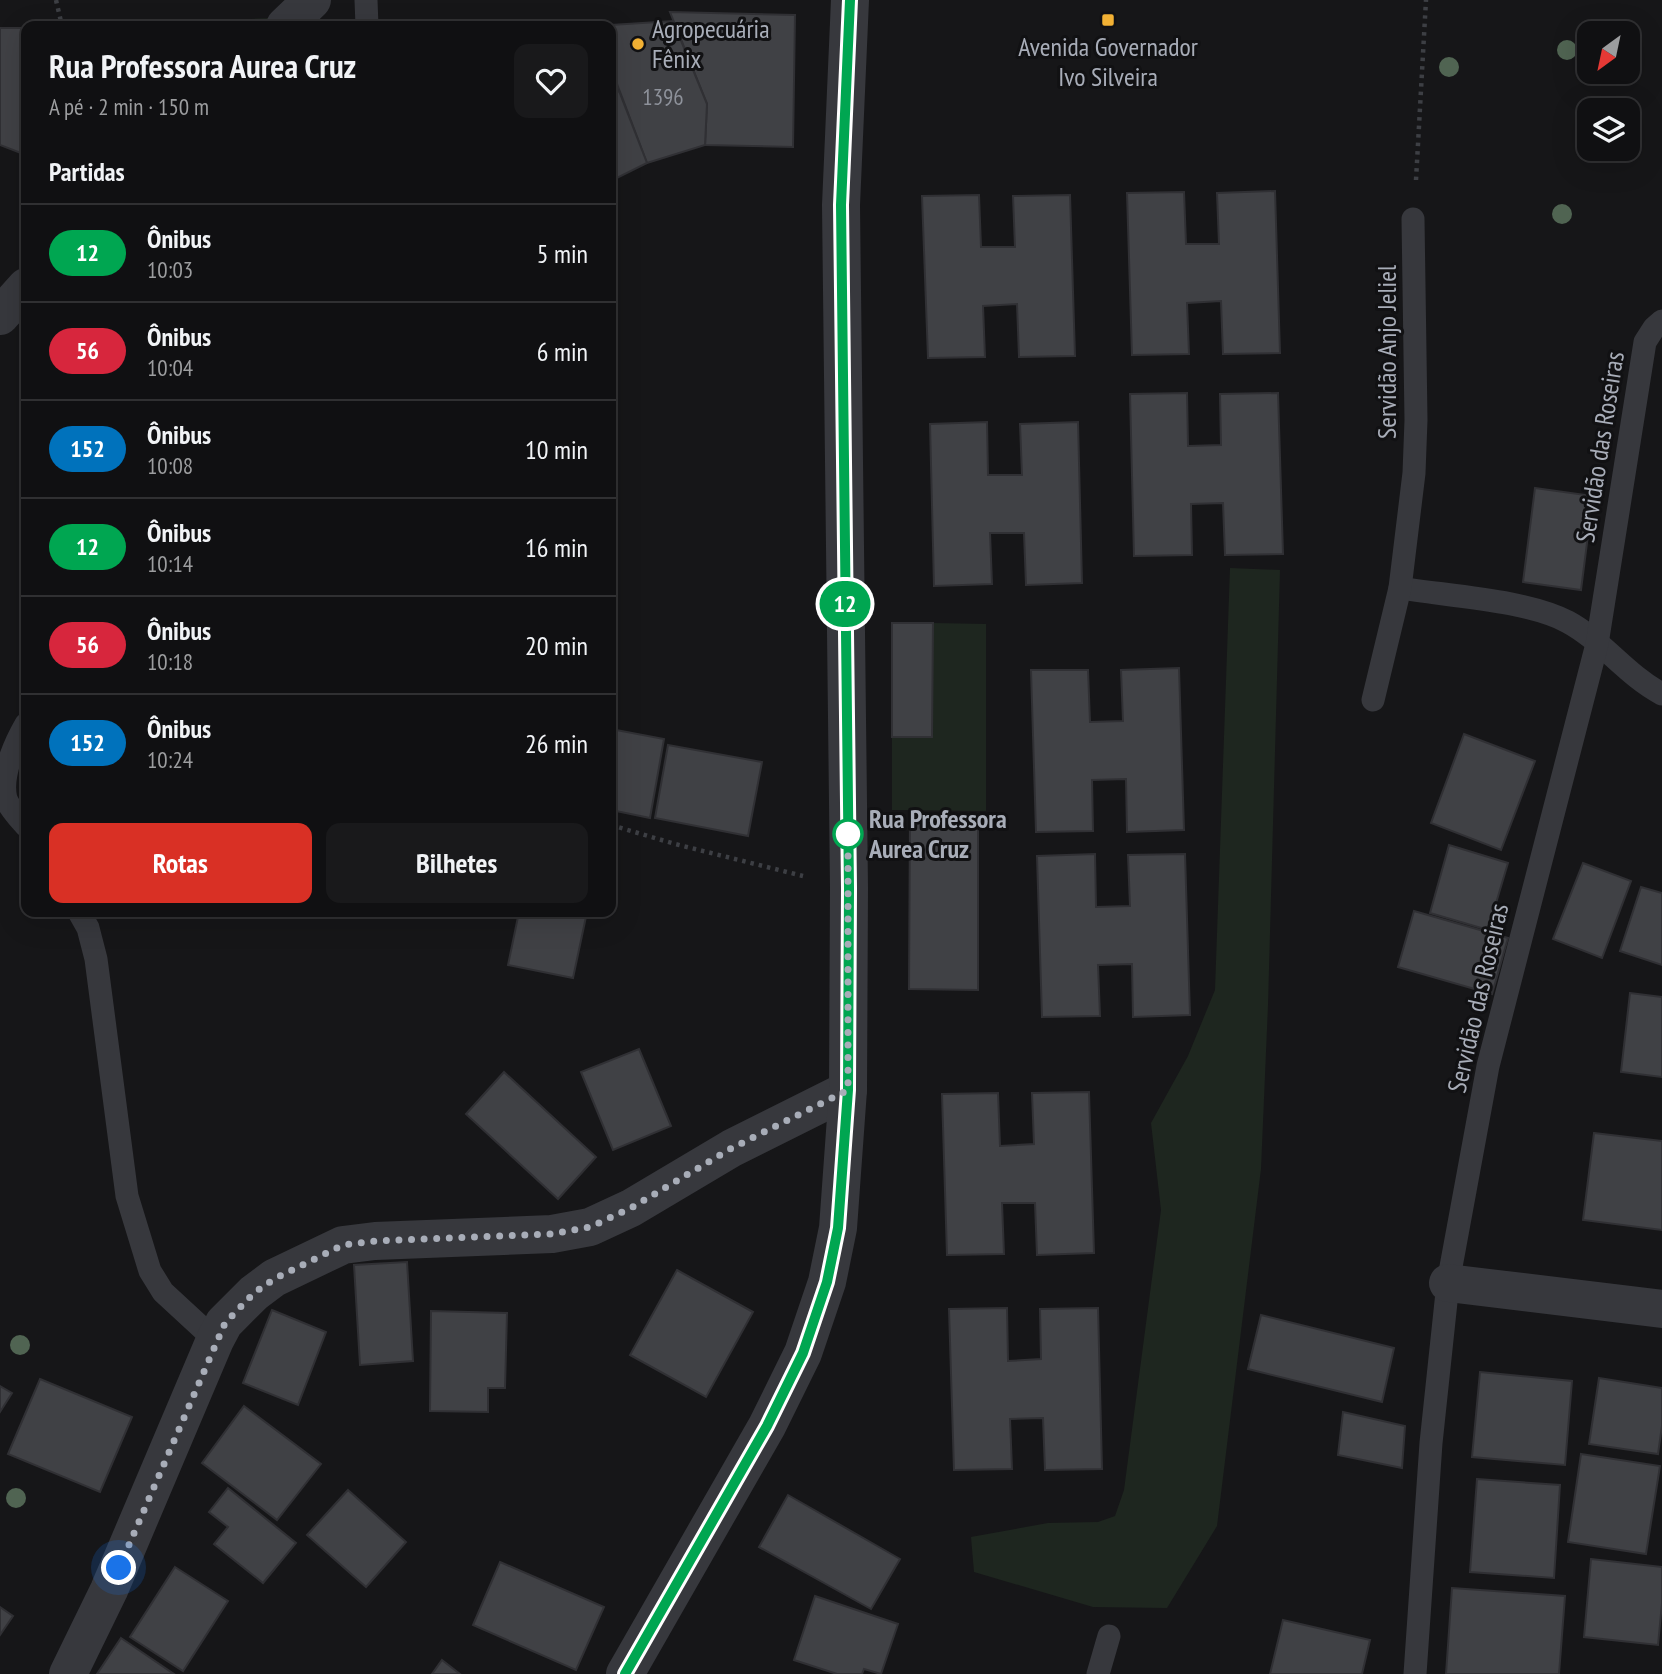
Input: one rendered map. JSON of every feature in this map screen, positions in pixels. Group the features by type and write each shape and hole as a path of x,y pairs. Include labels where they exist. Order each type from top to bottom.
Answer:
{"street":[{"path":"290,21 312,0"},
{"path":"625,1674 767,1426 803,1353 827,1282 838,1228 848,1090 849,888 841,205 850,0"},
{"path":"0,316 21,293"},
{"path":"68,1674 109,1590 215,1340 225,1323 254,1293 274,1279 343,1245 375,1241 552,1234 590,1227 631,1208 732,1148 848,1090"},
{"path":"1448,1283 1662,1309"}],"lane":[{"path":"366,0 367,21"},
{"name":"Servidão Anjo Jeliel","path":"1373,700 1400,588 1415,473 1413,219"},
{"name":"Servidão das Roseiras","path":"1415,1674 1431,1443 1448,1283 1488,1066 1597,644 1645,342 1662,321"},
{"path":"1400,588 1526,607 1550,614 1571,624 1626,671 1662,694"},
{"path":"21,736 6,772 6,799 21,819"},
{"path":"82,917 88,929 96,959 127,1196 150,1271 163,1292 215,1340"},
{"path":"1098,1674 1109,1636"}],"path":[{"path":"56,0 61,21"},
{"path":"1413,219 1426,0"},
{"path":"616,826 805,877"}],"shaded area":[{"path":"271,18 267,21 202,21"},
{"path":"1230,568 1280,570 1261,1169 1217,1526 1167,1608 1093,1607 974,1572 971,1537 1048,1523 1098,1522 1115,1516 1124,1490 1161,1210 1151,1123 1188,1056 1215,990"},
{"path":"933,623 986,624 986,811 892,810 892,737 932,737"}],"building":[{"path":"670,12 795,15 793,147 705,145 707,104"},
{"path":"673,21 707,104 705,145 647,163 616,81 616,25"},
{"path":"0,28 21,28 21,153 0,145"},
{"path":"619,91 647,163 616,178 616,92"},
{"path":"1275,191 1280,353 1223,354 1221,301 1187,303 1189,354 1132,355 1127,193 1184,192 1186,244 1219,244 1217,193"},
{"path":"979,195 981,247 1015,247 1013,196 1070,195 1075,356 1019,357 1017,304 983,306 985,357 928,358 922,196"},
{"path":"1187,393 1188,446 1221,445 1220,394 1278,393 1283,554 1225,555 1223,503 1191,504 1192,555 1134,556 1130,394"},
{"path":"987,422 988,475 1022,475 1020,424 1078,422 1082,583 1026,585 1024,533 990,533 992,584 934,586 930,424"},
{"path":"1535,488 1593,496 1581,590 1523,582"},
{"path":"892,623 933,623 932,737 892,737"},
{"path":"1179,668 1184,830 1127,832 1126,779 1092,780 1093,831 1036,832 1031,670 1088,670 1090,722 1123,721 1121,670"},
{"path":"616,730 664,739 650,818 616,811"},
{"path":"1464,734 1535,761 1501,850 1431,823"},
{"path":"668,745 762,762 748,836 655,818"},
{"path":"910,816 978,817 978,990 909,989"},
{"path":"1449,845 1508,863 1488,930 1430,913"},
{"path":"1095,854 1096,907 1130,906 1128,855 1185,854 1190,1015 1133,1017 1132,964 1098,965 1100,1016 1042,1017 1037,856"},
{"path":"1583,863 1631,881 1602,958 1553,939"},
{"path":"1641,887 1662,893 1662,965 1620,951"},
{"path":"1414,911 1508,938 1492,994 1398,967"},
{"path":"518,917 586,917 573,978 508,965"},
{"path":"1630,993 1662,997 1662,1077 1621,1072"},
{"path":"639,1049 671,1126 613,1150 581,1072"},
{"path":"504,1072 596,1157 558,1199 466,1114"},
{"path":"1089,1092 1094,1253 1037,1255 1035,1203 1002,1203 1004,1254 947,1255 942,1094 998,1093 1000,1146 1034,1144 1032,1093"},
{"path":"1594,1133 1662,1141 1662,1230 1583,1220"},
{"path":"407,1262 413,1361 360,1365 354,1265"},
{"path":"677,1270 753,1312 706,1397 630,1355"},
{"path":"1007,1308 1008,1361 1041,1359 1040,1309 1098,1308 1102,1469 1045,1470 1043,1418 1010,1419 1012,1469 954,1470 949,1309"},
{"path":"272,1310 326,1332 298,1405 243,1383"},
{"path":"431,1311 507,1313 505,1388 488,1388 488,1412 430,1411"},
{"path":"1261,1315 1394,1348 1382,1402 1248,1369"},
{"path":"1480,1372 1572,1381 1565,1465 1472,1457"},
{"path":"1599,1378 1662,1388 1662,1426 1658,1454 1589,1444"},
{"path":"40,1379 132,1417 100,1492 8,1454"},
{"path":"0,1386 12,1393 0,1412"},
{"path":"244,1406 321,1464 277,1520 202,1463"},
{"path":"1343,1412 1405,1426 1402,1468 1338,1455"},
{"path":"1581,1454 1660,1466 1646,1554 1568,1542"},
{"path":"1477,1479 1560,1485 1554,1578 1470,1572"},
{"path":"228,1488 296,1543 263,1583 214,1544 228,1527 209,1512"},
{"path":"348,1490 406,1542 366,1587 307,1535"},
{"path":"788,1495 900,1559 871,1609 759,1547"},
{"path":"1591,1559 1662,1567 1658,1645 1584,1637"},
{"path":"500,1562 604,1607 576,1670 473,1625"},
{"path":"175,1567 228,1601 183,1671 130,1637"},
{"path":"1452,1588 1565,1596 1559,1674 1446,1674"},
{"path":"815,1596 898,1624 881,1674 864,1669 862,1674 837,1674 794,1660"},
{"path":"0,1607 13,1616 0,1635"},
{"path":"1283,1620 1370,1640 1362,1674 1270,1674"},
{"path":"121,1638 174,1674 97,1674"},
{"path":"442,1660 460,1674 432,1674"}],"bus line":[{"name":"12","path":"625,1674 767,1426 803,1353 827,1282 838,1228 848,1090 849,888 841,205 850,0"}],"place":[{"name":"Avenida Governador Ivo Silveira","path":"1108,20"},
{"name":"Agropecuária Fênix","path":"638,44"},
{"name":"Rua Professora Aurea Cruz","path":"848,834"}],"route":[{"path":"119,1568 215,1340 225,1323 254,1293 274,1279 343,1245 375,1241 552,1234 590,1227 631,1208 732,1148 848,1090 848,834"}]}
